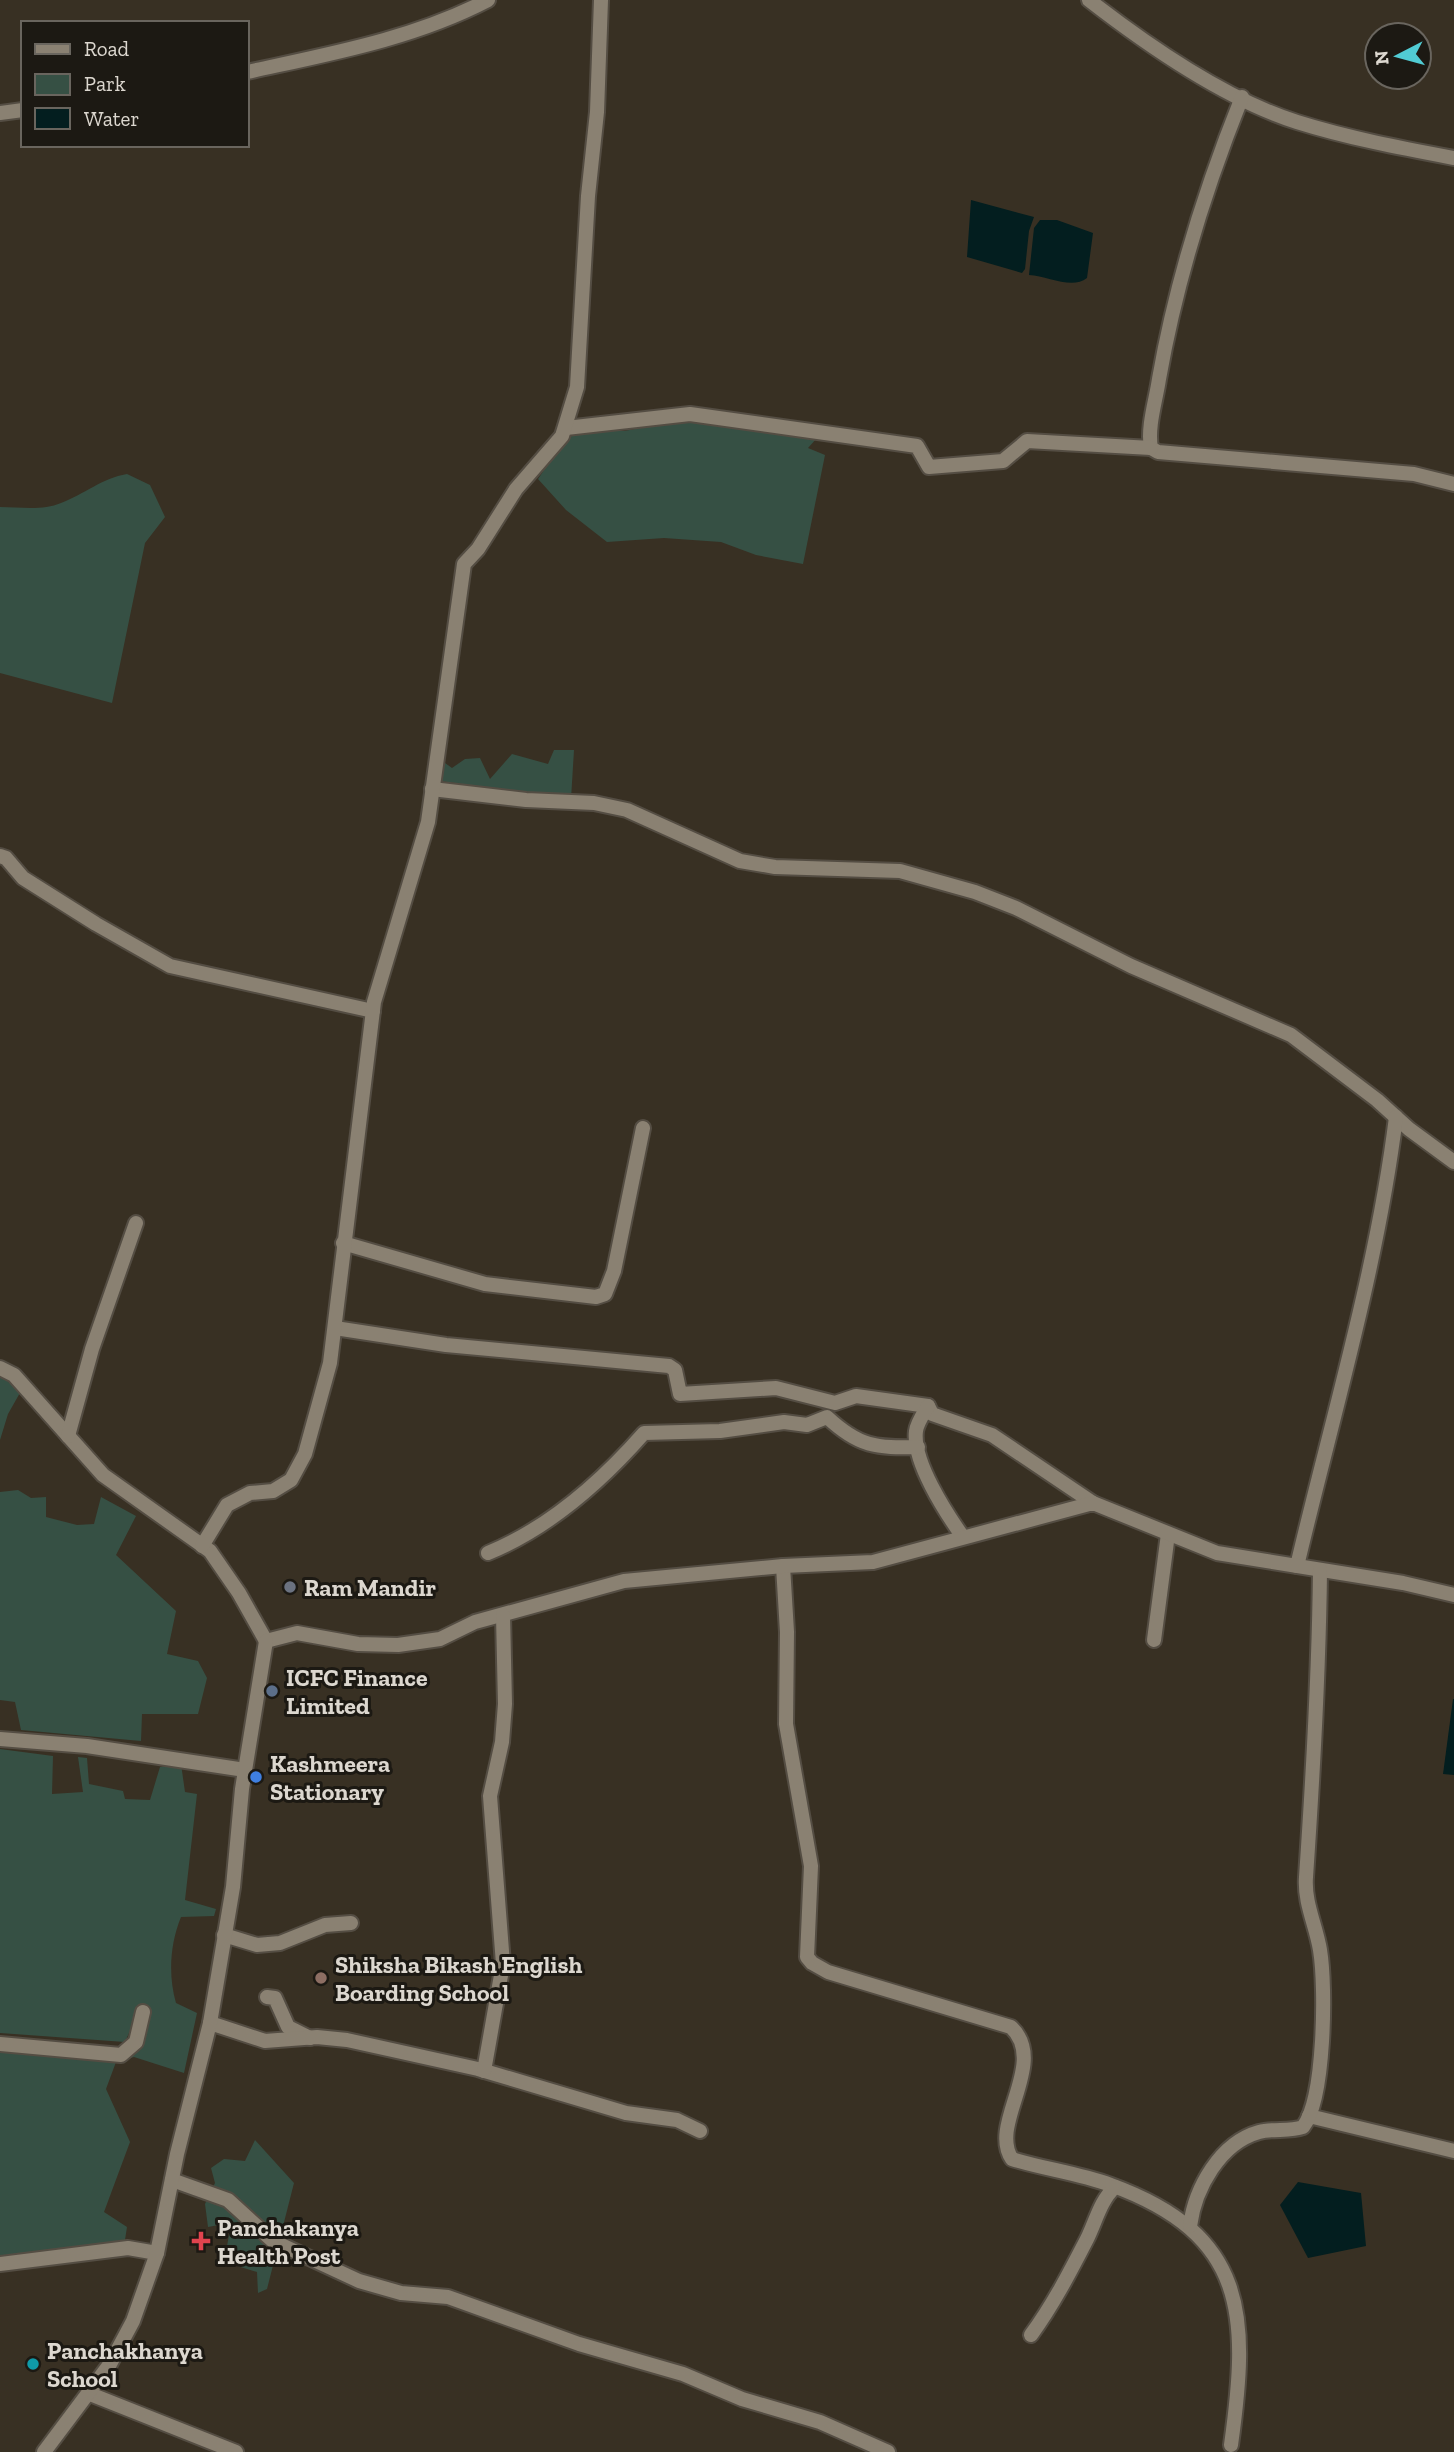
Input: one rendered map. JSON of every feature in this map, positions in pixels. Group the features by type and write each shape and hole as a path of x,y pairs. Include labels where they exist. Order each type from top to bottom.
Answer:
{"street":[{"path":"248,72 432,27 488,0"},
{"path":"202,1546 226,1505 250,1493 273,1491 291,1480 305,1454 330,1363 373,1011 428,822 464,564 478,549 516,489 539,465 566,428 577,387 582,341 601,0"},
{"path":"1089,0 1131,33 1241,97 1294,121 1366,141 1454,158"},
{"path":"1150,448 1176,291 1214,164 1241,97"},
{"path":"0,113 21,110"},
{"path":"566,428 690,414 917,446 929,467 1003,461 1027,441 1150,448 1158,452 1414,474 1454,484"},
{"path":"432,789 526,800 594,803 627,810 740,862 775,867 900,871 975,892 1016,908 1131,966 1291,1035 1454,1162"},
{"path":"0,856 6,858 23,878 170,966 373,1011"},
{"path":"1297,1566 1365,1282 1391,1158 1396,1117"},
{"path":"343,1243 485,1284 596,1297 605,1294 614,1270 643,1128"},
{"path":"68,1436 92,1349 136,1223"},
{"path":"335,1328 446,1345 669,1366 675,1370 680,1394 776,1388 835,1403 856,1396 928,1406"},
{"path":"0,1368 14,1375 103,1475 209,1551 239,1593 266,1641 209,2023 157,2253 133,2321 90,2394 44,2452"},
{"path":"928,1406 916,1430 918,1447 927,1474 963,1537"},
{"path":"928,1406 932,1414 992,1435 1093,1503 1217,1553 1403,1583 1454,1595"},
{"path":"488,1553 507,1546 563,1511 645,1433 720,1431 784,1422 807,1425 827,1417 847,1436 869,1446 918,1447"},
{"path":"266,1641 286,1635 311,1633 342,1642 398,1645 440,1639 475,1622 624,1581 783,1566 873,1562 1093,1503"},
{"path":"1154,1640 1168,1534"},
{"path":"783,1566 787,1733 811,1866 807,1957 812,1964 828,1972 1011,2027 1021,2036 1024,2055 1006,2150 1012,2159 1115,2187 1168,2211 1190,2226 1207,2244 1226,2272 1235,2302 1239,2365 1231,2445"},
{"path":"1190,2226 1214,2163 1229,2148 1258,2132 1303,2127 1310,2116 1317,2081 1322,2021 1320,1950 1309,1913 1306,1879 1316,1732 1320,1570"},
{"path":"484,2071 503,1964 490,1796 502,1742 505,1704 503,1615"},
{"path":"0,1739 87,1746 245,1770"},
{"path":"224,1936 257,1945 280,1943 325,1926 351,1923"},
{"path":"267,1997 275,1998 288,2026 312,2038"},
{"path":"0,2044 121,2055 136,2042 143,2012"},
{"path":"209,2023 265,2041 312,2038 347,2040 484,2071 626,2113 677,2120 701,2131"},
{"path":"1310,2116 1454,2151"},
{"path":"172,2180 228,2200 273,2241 359,2281 401,2294 448,2297 579,2344 683,2374 742,2399 820,2423 888,2452"},
{"path":"1031,2335 1076,2261 1098,2217 1103,2198 1115,2187"},
{"path":"0,2264 128,2248 157,2253"},
{"path":"90,2394 236,2452"}],"green space":[{"path":"678,421 757,428 817,438 808,448 825,455 803,564 756,555 721,542 664,538 607,542 566,510 538,479 572,428 624,431"},
{"path":"127,474 150,485 165,517 145,543 112,703 0,673 0,507 39,508 54,505"},
{"path":"554,750 574,750 571,799 440,781 445,763 452,768 465,759 480,758 490,779 512,754 548,764"},
{"path":"0,1376 21,1391 8,1414 0,1440"},
{"path":"18,1490 31,1498 46,1497 46,1517 77,1525 94,1524 101,1497 136,1516 116,1555 176,1611 167,1654 198,1661 207,1678 198,1714 142,1714 141,1741 21,1730 15,1702 0,1700 0,1492"},
{"path":"0,1749 53,1756 52,1794 83,1792 78,1757 87,1758 89,1784 123,1791 125,1799 150,1800 160,1767 181,1764 185,1792 197,1794 185,1900 216,1909 214,1916 181,1917 174,1938 171,1971 176,2003 197,2013 184,2073 134,2057 116,2062 106,2089 130,2142 104,2212 127,2227 125,2240 0,2257 0,2047 118,2058 142,2046 151,2012 141,2006 125,2042 0,2033"},
{"path":"255,2140 294,2183 267,2289 258,2293 257,2272 234,2265 233,2258 226,2252 230,2229 224,2224 208,2227 205,2204 215,2183 211,2168 224,2159 245,2161"}],"water":[{"path":"971,200 1034,217 1022,273 967,257"},
{"path":"1040,220 1057,220 1093,233 1087,278 1067,283 1029,275 1034,228"},
{"path":"1454,1699 1454,1775 1443,1774"},
{"path":"1298,2182 1361,2193 1366,2246 1308,2258 1280,2205"}],"place":[{"name":"Ram Mandir","path":"290,1587"},
{"name":"ICFC Finance Limited","path":"272,1691"},
{"name":"Kashmeera Stationary","path":"256,1777"},
{"name":"Shiksha Bikash English Boarding School","path":"321,1978"},
{"name":"Panchakanya Health Post","path":"201,2241"},
{"name":"Panchakhanya School","path":"33,2364"}]}
